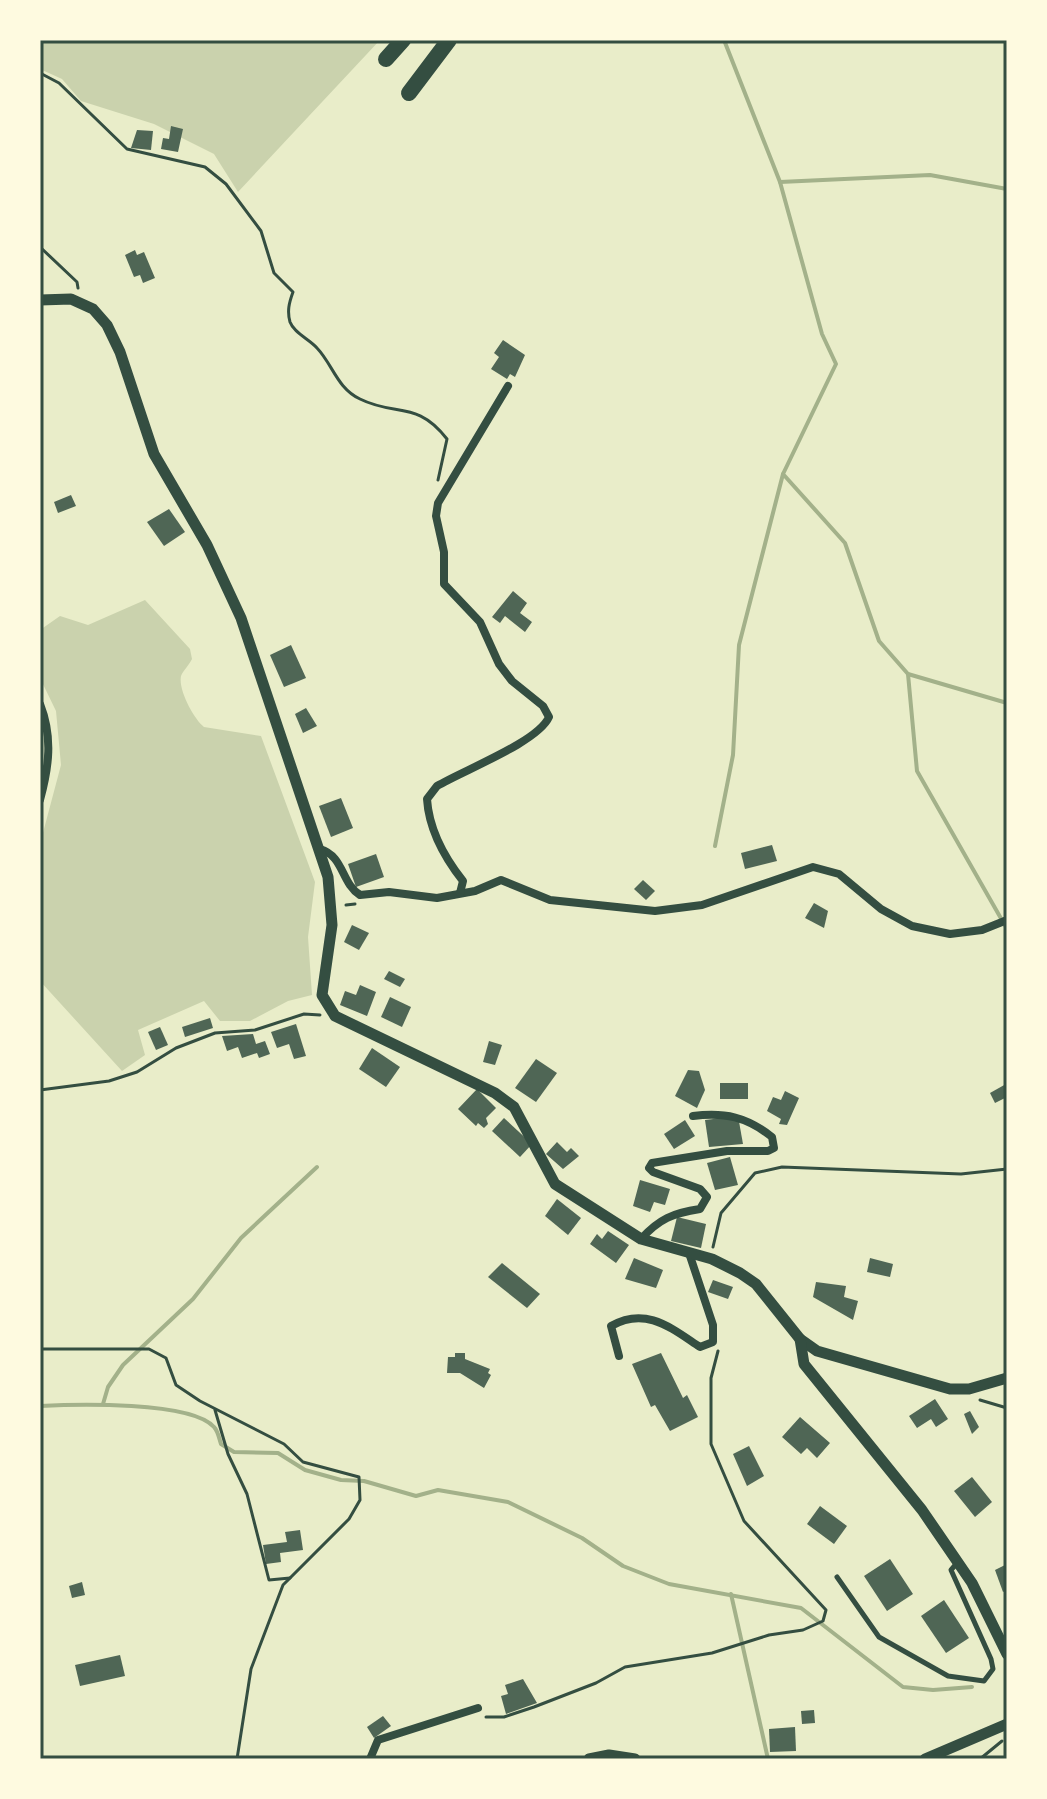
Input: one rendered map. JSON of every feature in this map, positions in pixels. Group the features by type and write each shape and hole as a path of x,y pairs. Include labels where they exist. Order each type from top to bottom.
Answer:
{"highway":[{"path":"386,59 403,40"},
{"path":"409,93 449,40"}],"street":[{"path":"40,300 71,299 93,309 107,325 120,352 154,454 207,545 241,618 328,877 332,925 322,995 335,1016 505,1100 514,1107 527,1128 555,1184 641,1239 712,1259 756,1284 800,1339 836,1359 881,1368 950,1389 969,1389 1007,1378"},
{"path":"460,893 463,881 444,857 428,813 427,799 437,786 525,741 544,728 549,717 543,706 512,681 499,664 480,622 444,584 444,552 436,516 438,503 508,386"},
{"path":"40,704 49,735 50,756 40,800"},
{"path":"320,849 337,859 351,889 360,895 389,892 437,898 475,891 501,880 550,900 655,911 702,905 813,867 839,874 881,909 912,926 950,934 982,930 1007,920"},
{"path":"641,1239 657,1221 675,1213 700,1209 707,1197 700,1189 653,1172 649,1168 652,1163 727,1151 768,1151 774,1148 772,1137 746,1119 730,1114 693,1116"},
{"path":"619,1356 611,1326 634,1317 667,1324 700,1347 713,1342 713,1325 689,1253"},
{"path":"800,1339 804,1364 922,1510 958,1562 1007,1654"},
{"path":"370,1759 378,1740 477,1712"},
{"path":"925,1759 1007,1724"},
{"path":"589,1759 609,1755 635,1759"}],"lane":[{"path":"837,1577 879,1637 948,1676 984,1681 993,1669 991,1659 951,1570 958,1562"}],"path":[{"path":"40,73 59,83 127,149 205,167 226,184 261,231 274,273 293,292 288,308 291,326 317,347 344,390 362,400 415,411 438,426 447,439 438,478 438,503"},
{"path":"40,247 77,282 81,303"},
{"path":"40,1090 109,1081 137,1072 176,1048 215,1033 255,1030 304,1014 335,1016"},
{"path":"712,1259 721,1213 755,1173 782,1167 961,1174 1007,1169"},
{"path":"477,1712 504,1717 596,1683 625,1667 712,1653 769,1635 803,1630 823,1621 826,1610 744,1521 711,1444 711,1378 720,1344"},
{"path":"40,1349 149,1349 166,1358 176,1385 284,1444 303,1462 359,1477 360,1500 349,1519 283,1585 251,1669 237,1759"},
{"path":"214,1408 228,1454 247,1494 269,1580 290,1578"},
{"path":"980,1759 1007,1737"}],"green space":[{"path":"40,40 380,40 238,192 214,154 154,124 81,101 62,79 40,69"},
{"path":"145,600 190,649 192,659 181,676 181,682 188,704 200,723 204,727 261,736 315,882 308,937 312,995 288,1001 250,1021 220,1021 204,1001 138,1030 145,1055 122,1071 40,981 40,844 61,765 56,711 40,678 40,630 60,616 88,625"}],"building":[{"path":"171,126 183,129 178,152 161,149 163,138 169,139"},
{"path":"137,130 153,131 151,150 131,148"},
{"path":"135,250 137,255 144,252 155,278 143,283 140,275 134,277 125,255"},
{"path":"503,340 525,355 515,377 510,374 507,379 491,369 499,357 494,353"},
{"path":"71,495 76,506 58,513 54,502"},
{"path":"169,509 185,532 164,546 147,522"},
{"path":"513,591 527,603 520,613 532,622 525,632 505,616 500,623 492,617"},
{"path":"291,645 306,678 284,687 270,655"},
{"path":"306,708 317,726 303,733 295,714"},
{"path":"341,798 353,828 331,837 319,806"},
{"path":"772,845 777,861 745,869 741,853"},
{"path":"376,854 384,877 356,887 348,864"},
{"path":"643,880 655,891 646,900 634,889"},
{"path":"814,903 828,911 824,928 805,918"},
{"path":"352,925 369,933 359,950 344,942"},
{"path":"389,971 405,979 400,987 384,979"},
{"path":"360,985 376,992 367,1016 340,1005 345,991 356,995"},
{"path":"390,997 411,1007 402,1027 381,1017"},
{"path":"210,1018 213,1028 185,1037 182,1027"},
{"path":"296,1024 306,1056 294,1059 289,1044 277,1048 271,1032"},
{"path":"160,1027 168,1045 156,1050 148,1032"},
{"path":"253,1034 256,1044 265,1041 270,1054 259,1058 257,1053 242,1058 238,1047 227,1051 222,1036"},
{"path":"489,1041 502,1045 495,1065 483,1062"},
{"path":"372,1048 400,1067 386,1087 359,1069"},
{"path":"536,1059 557,1073 536,1102 515,1088"},
{"path":"688,1070 699,1071 705,1090 697,1108 675,1096"},
{"path":"720,1083 748,1083 748,1099 720,1099"},
{"path":"1006,1084 1007,1097 995,1103 990,1093"},
{"path":"477,1089 496,1108 486,1118 488,1124 484,1128 478,1123 476,1126 458,1109"},
{"path":"785,1091 799,1098 787,1125 779,1124 781,1119 767,1111 773,1097 781,1100"},
{"path":"738,1116 743,1144 709,1147 705,1120"},
{"path":"504,1118 532,1144 520,1157 492,1131"},
{"path":"685,1120 695,1136 674,1149 664,1134"},
{"path":"557,1142 567,1152 571,1148 579,1156 563,1169 546,1154"},
{"path":"730,1157 738,1185 715,1190 707,1163"},
{"path":"640,1180 670,1189 665,1205 654,1202 650,1212 633,1206"},
{"path":"557,1199 581,1218 568,1235 545,1216"},
{"path":"677,1217 706,1224 701,1248 671,1241"},
{"path":"608,1231 629,1245 616,1263 590,1244 597,1234 602,1239"},
{"path":"634,1258 663,1270 656,1288 625,1279"},
{"path":"870,1258 893,1264 890,1277 867,1272"},
{"path":"502,1263 540,1294 527,1308 488,1277"},
{"path":"713,1280 733,1287 728,1299 708,1292"},
{"path":"816,1282 846,1286 844,1297 858,1301 853,1320 813,1297"},
{"path":"455,1353 465,1353 465,1359 490,1369 488,1373 491,1375 484,1388 460,1373 447,1373 448,1357 455,1357"},
{"path":"661,1353 683,1398 687,1395 698,1417 670,1431 655,1405 651,1407 632,1364"},
{"path":"935,1399 948,1419 936,1427 931,1419 917,1428 909,1416"},
{"path":"970,1411 979,1427 972,1434 964,1414"},
{"path":"800,1417 830,1443 817,1458 807,1448 801,1454 782,1437"},
{"path":"749,1446 764,1476 747,1486 733,1454"},
{"path":"972,1477 992,1502 975,1517 954,1491"},
{"path":"820,1506 847,1526 834,1544 807,1524"},
{"path":"300,1530 303,1550 280,1553 281,1562 266,1564 263,1545 287,1542 285,1532"},
{"path":"890,1559 913,1594 887,1611 864,1576"},
{"path":"1005,1565 1007,1590 1003,1592 995,1570"},
{"path":"82,1582 85,1595 72,1598 69,1586"},
{"path":"944,1600 969,1638 946,1653 921,1616"},
{"path":"120,1655 125,1676 80,1686 75,1665"},
{"path":"523,1679 537,1703 506,1714 501,1696 508,1694 505,1685"},
{"path":"814,1710 815,1723 802,1724 801,1711"},
{"path":"383,1716 391,1726 374,1738 367,1727"},
{"path":"795,1727 796,1751 770,1752 769,1729"}],"waterway":[{"path":"724,40 780,182 822,334 836,364 783,474 845,543 879,641 908,674 1007,703"},
{"path":"780,182 930,175 1007,189"},
{"path":"715,846 733,755 739,645 783,474"},
{"path":"908,674 917,771 1007,929"},
{"path":"103,1404 108,1387 123,1365 193,1299 241,1238 317,1167"},
{"path":"40,1406 132,1406 182,1412 214,1427 221,1444 234,1452 278,1453 305,1470 341,1480 364,1481 416,1496 438,1490 508,1502 582,1538 623,1566 669,1584 801,1608 903,1687 933,1690 972,1687"},
{"path":"731,1594 768,1759"}]}
